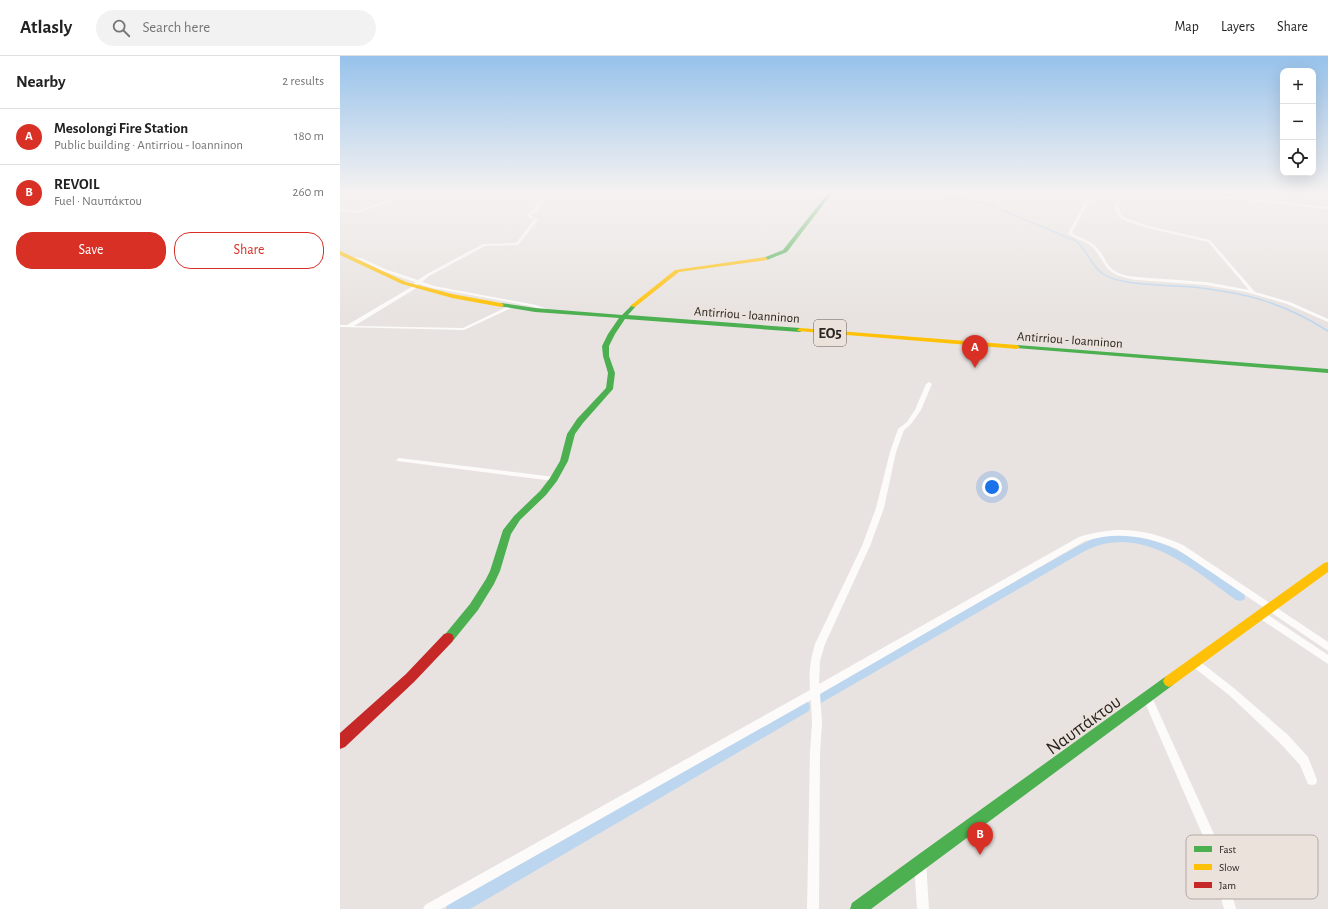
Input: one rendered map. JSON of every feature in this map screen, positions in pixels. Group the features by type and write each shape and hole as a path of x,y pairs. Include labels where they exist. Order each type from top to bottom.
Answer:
{"main road":[{"path":"340,742 412,676 473,608 494,573 498,564 502,543 514,520 554,479 565,458 568,440 573,429 608,390 612,383 612,366 605,352 605,345 621,318 629,308 677,272 758,260 785,252 800,233"},
{"name":"Antirriou - Ioanninon","path":"344,255 378,272 453,296 512,307 551,312 1328,371"},
{"name":"Ναυπάκτου","path":"858,909 920,862 1328,566"}],"street":[{"path":"348,327 416,285 428,275 484,245 517,244 526,233"},
{"path":"1070,233 1092,245 1106,266 1112,272 1126,277 1217,285 1253,292 1296,306 1328,321"},
{"path":"1173,233 1209,241 1253,292"},
{"path":"416,285 536,306 551,312"},
{"path":"340,326 464,329 512,307"},
{"path":"813,909 814,777 817,723 815,661 820,644 866,546 880,508 893,452 901,429 908,423 918,410 929,384"},
{"path":"399,460 554,479"},
{"path":"429,909 815,692 1082,538 1108,533 1141,534 1170,542 1190,552 1328,646"},
{"path":"1262,615 1328,660"},
{"path":"1195,663 1232,692 1288,743 1304,761 1312,780"},
{"path":"1148,698 1208,835"},
{"path":"920,862 924,909"},
{"path":"1227,899 1230,909"}],"waterway":[{"path":"1057,233 1076,241 1099,271 1111,278 1133,283 1212,289 1247,296 1279,306 1328,331"},
{"path":"817,699 1081,548 1099,541 1119,538 1138,539 1157,545 1192,563 1240,597"},
{"path":"454,909 804,707"}],"traffic: fast":[{"path":"765,259 785,251 799,233"},
{"path":"501,305 535,310 800,330"},
{"path":"448,638 474,607 490,581 495,571 506,533 517,518 543,493 554,479 564,461 571,434 580,421 609,389 612,373 606,356 606,346 616,327 633,306"},
{"path":"1017,347 1328,371"},
{"path":"858,909 920,862 1169,681"}],"traffic: slow":[{"path":"340,253 404,283 452,296 501,305"},
{"path":"633,306 677,271 765,259"},
{"path":"800,330 1017,347"},
{"path":"1169,681 1328,566"}],"traffic: jam":[{"path":"340,742 410,678 448,638"}],"place":[{"name":"Mesolongi Fire Station","path":"975,368"},
{"name":"REVOIL","path":"980,855"}]}
